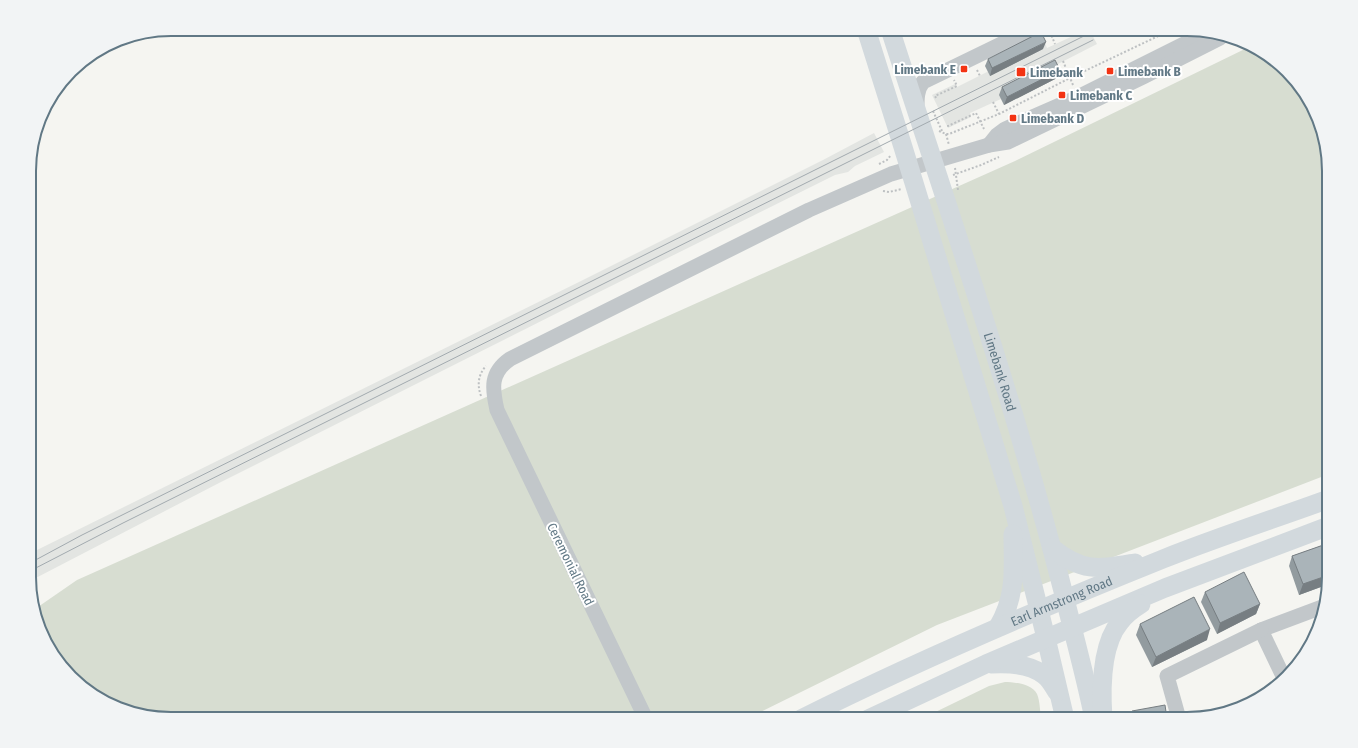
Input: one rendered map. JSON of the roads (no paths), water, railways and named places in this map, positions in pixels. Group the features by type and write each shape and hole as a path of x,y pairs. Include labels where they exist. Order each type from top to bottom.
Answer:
{"main road":[{"path":"868,36 1013,506 1040,610 1064,712"},
{"name":"Limebank Road","path":"892,36 999,365 1032,476 1052,548 1092,712"},
{"name":"Earl Armstrong Road","path":"816,712 998,627 1165,558 1322,502"},
{"path":"998,627 1008,606 1011,593 1013,564 1013,506"},
{"name":"Earl Armstrong Road","path":"883,712 986,664 1165,588 1322,529"},
{"path":"1052,548 1073,563 1089,567 1115,566 1165,558"},
{"path":"1103,712 1104,671 1108,644 1119,623 1128,613 1165,588"},
{"path":"986,664 1010,664 1034,669 1043,674 1050,681 1061,698"}],"lane":[{"path":"917,113 917,96 920,85 923,82 1018,36"},
{"path":"989,145 997,135 1005,129 1078,96 1199,37"},
{"name":"Ceremonial Road","path":"643,712 497,410 493,395 494,378 502,364 510,358 809,210 891,174 989,145 1008,142 1216,40"},
{"path":"1177,712 1167,676 1261,630 1318,609"},
{"path":"1261,630 1281,673"}],"tram line":[{"path":"36,560 82,535 1084,36"},
{"path":"36,568 123,523 1093,40"}],"place":[{"name":"Limebank E","path":"964,69"},
{"name":"Limebank B","path":"1110,71"},
{"name":"Limebank","path":"1021,72"},
{"name":"Limebank C","path":"1062,95"},
{"name":"Limebank D","path":"1013,118"}]}
